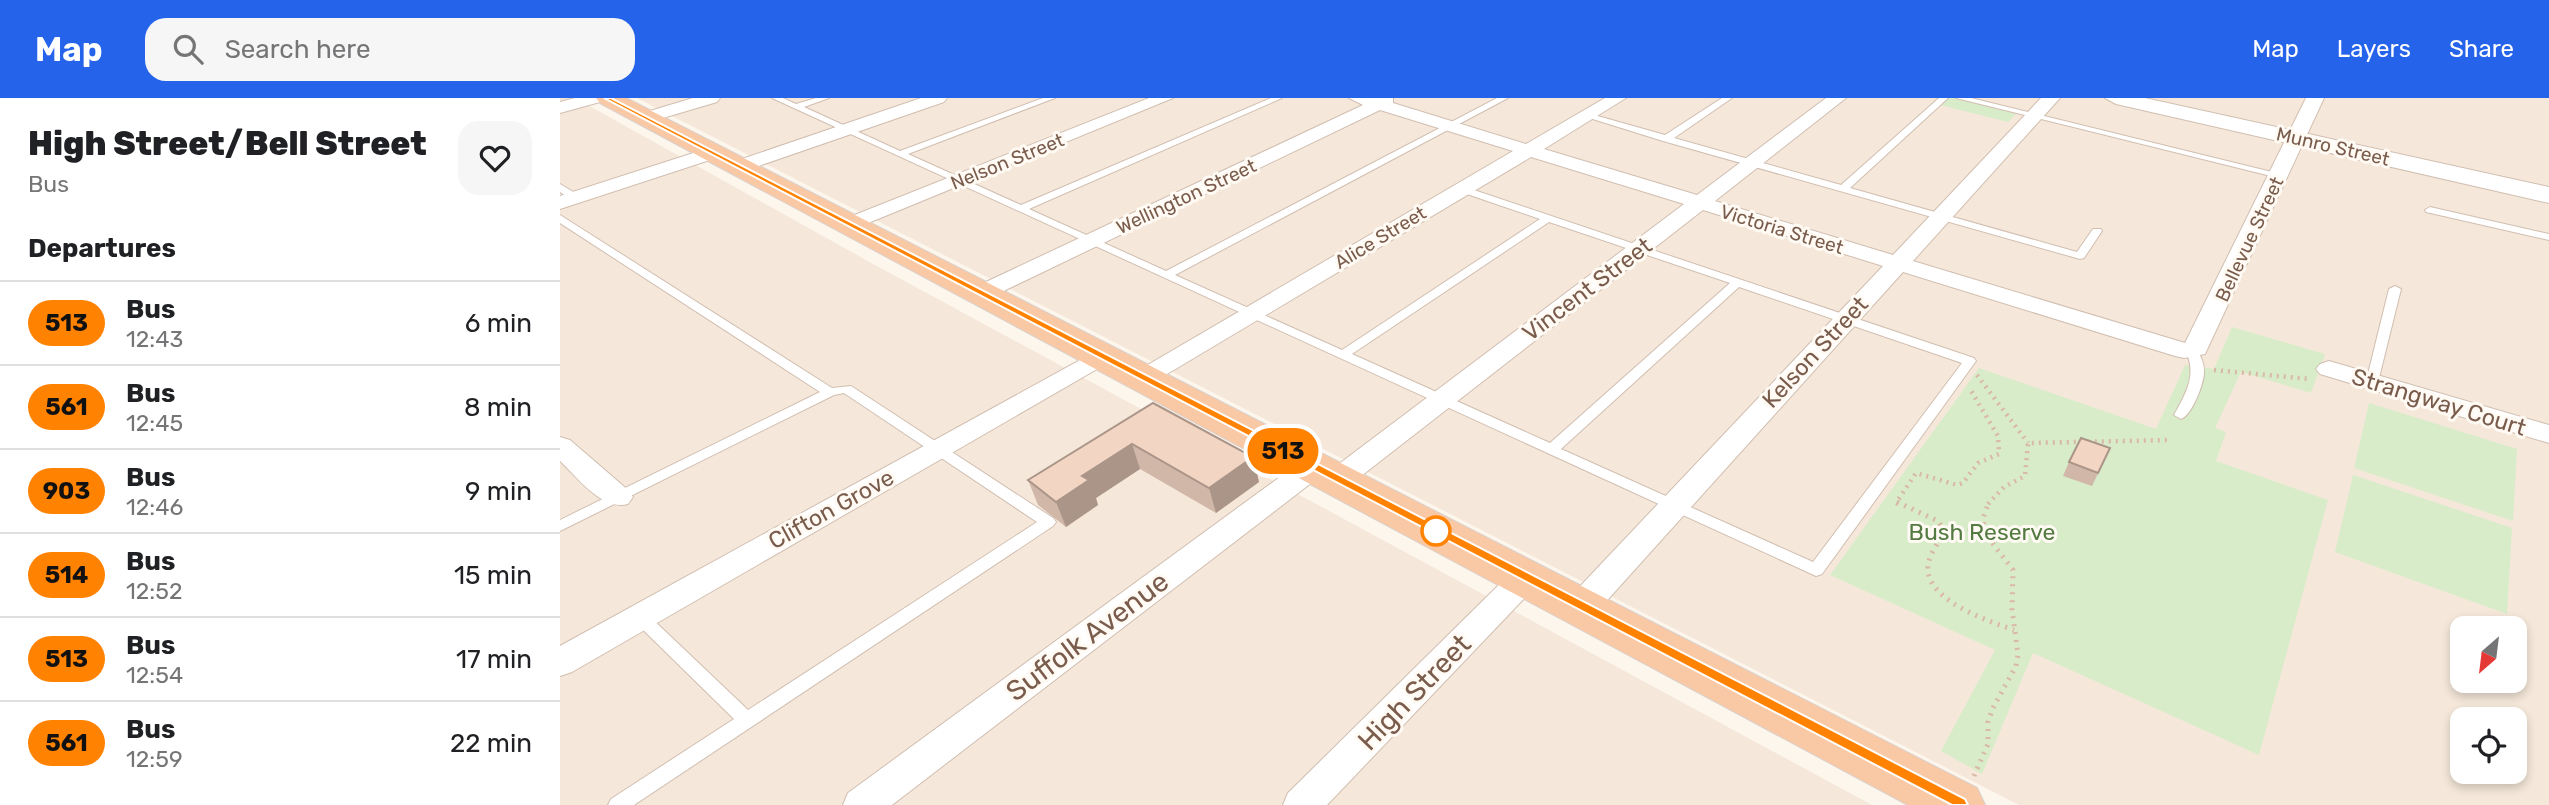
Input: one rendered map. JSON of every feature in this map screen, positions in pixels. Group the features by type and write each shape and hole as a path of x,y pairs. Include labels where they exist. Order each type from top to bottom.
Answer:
{"highway":[{"path":"608,98 1581,607 1964,795"}],"street":[{"path":"560,108 594,98"},
{"path":"646,118 711,98"},
{"path":"740,166 938,98"},
{"name":"Nelson Street","path":"849,224 1164,98"},
{"name":"Alice Street","path":"1143,378 1618,98"},
{"name":"Vincent Street","path":"1325,473 1442,400 1837,98"},
{"name":"Munro Street","path":"2116,98 2549,195"},
{"name":"Bellevue Street","path":"2198,353 2315,98"},
{"name":"Victoria Street","path":"1376,100 1528,151 1898,265 2169,348 2198,353"},
{"name":"Wellington Street","path":"981,293 1376,100"},
{"name":"Kelson Street","path":"1581,607 2043,107"},
{"path":"565,196 712,153"},
{"name":"Clifton Grove","path":"560,662 1102,356"},
{"name":"Strangway Court","path":"2325,374 2372,382 2549,435"},
{"path":"560,446 618,497"},
{"name":"Suffolk Avenue","path":"862,805 1325,473"},
{"name":"High Street","path":"1302,805 1525,578"}],"lane":[{"path":"776,98 1816,570 1970,361 1462,189"},
{"path":"796,107 825,98"},
{"path":"899,154 1051,98"},
{"path":"1020,209 1278,98"},
{"path":"1166,275 1504,98"},
{"path":"1666,139 1728,98"},
{"path":"1843,189 1944,98"},
{"path":"1960,98 2043,107 2279,175"},
{"path":"1587,116 2080,256 2097,232"},
{"path":"2430,210 2549,237"},
{"path":"560,218 830,392"},
{"path":"1342,355 1548,218"},
{"path":"1551,450 1738,282"},
{"path":"2372,382 2395,289"},
{"path":"2181,415 2198,353"},
{"path":"560,526 830,392 846,389 1048,522 618,805"},
{"path":"640,617 747,720"}],"path":[{"path":"2198,353 2213,371 2216,368 2325,374"},
{"path":"1964,368 2028,443 2025,475 1998,490 1984,510 1983,529 2013,570 2016,666 1993,708 1988,722 1988,744 1964,795"},
{"path":"1944,534 1938,521 1896,503 1916,473 1957,485 1963,483 1978,463 2001,450 1998,436 1964,368"},
{"path":"2028,443 2169,440"},
{"path":"1983,529 1965,528 1944,534 1931,554 1928,568 1932,582 1959,608 2014,630"}],"shaded area":[{"path":"560,98 575,98 875,265 1872,805 560,805"},
{"path":"637,98 2549,98 2549,805 2019,805"}],"green space":[{"path":"1948,98 2017,113 2008,122 1940,105"},
{"name":"Bush Reserve","path":"2232,327 2325,354 2311,393 2241,372 2215,428 2226,432 2216,461 2328,500 2259,755 2033,653 1982,774 1941,751 1995,650 1830,575 1979,368 2156,429 2185,365 2214,369"},
{"path":"2369,403 2517,449 2513,521 2354,468"},
{"path":"2353,475 2512,528 2507,614 2335,552"}],"building":[{"path":"1153,403 1253,457 1209,488 1132,444 1082,476 1089,480 1056,502 1028,480"},
{"path":"2081,438 2110,448 2098,473 2069,462"}],"bus line":[{"name":"513","path":"608,98 1958,805"}]}
